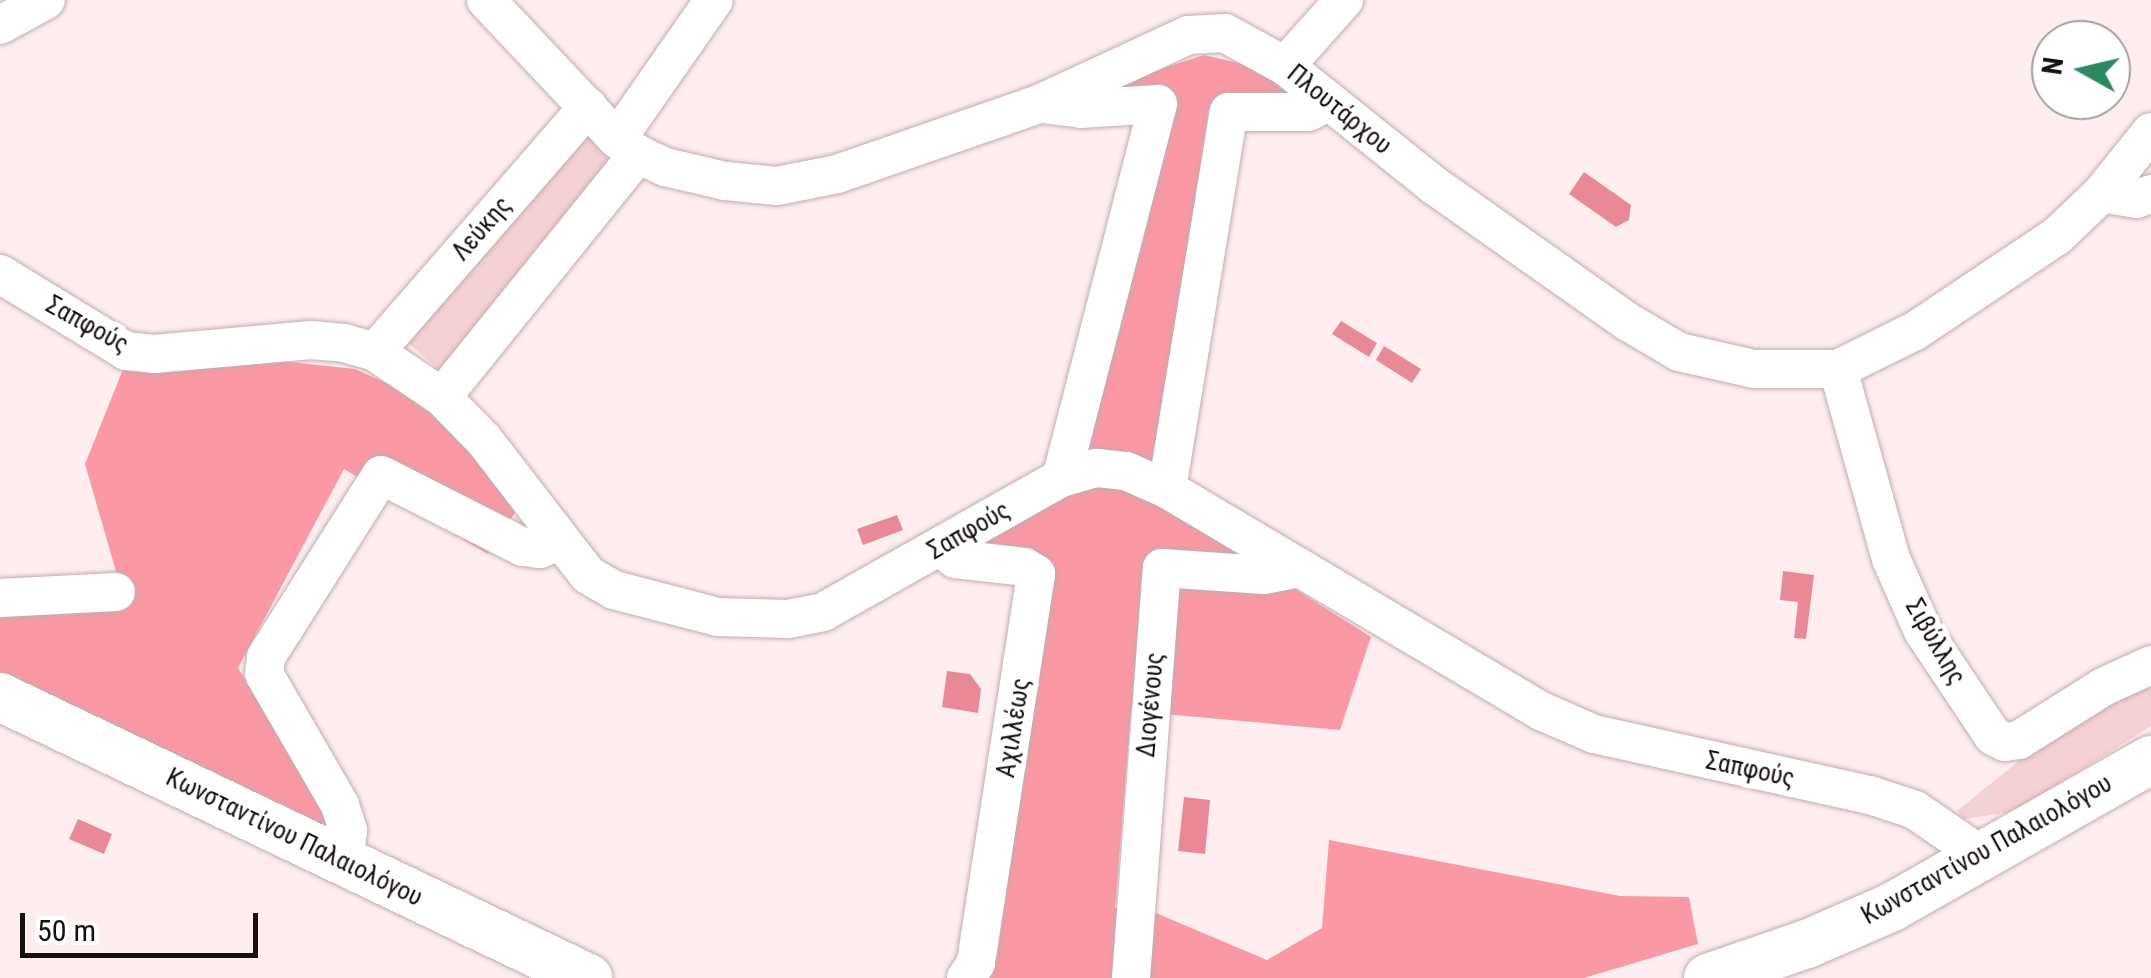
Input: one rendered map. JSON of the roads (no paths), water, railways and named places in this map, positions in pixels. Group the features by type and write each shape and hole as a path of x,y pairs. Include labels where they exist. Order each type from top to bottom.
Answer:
{"street":[{"path":"0,25 46,0"},
{"name":"Πλουτάρχου","path":"486,0 628,146 665,166 724,181 777,186 838,174 1039,104 1188,35 1226,33 1285,66 1326,103 1435,186 1628,322 1679,352 1754,369 1838,369 1914,331 2057,236 2102,193 2151,132"},
{"path":"442,397 628,146 714,0"},
{"path":"1285,66 1344,0"},
{"path":"1167,489 1229,112 1308,112 1326,103"},
{"path":"1039,104 1081,109 1158,104 1061,478"},
{"name":"Λεύκης","path":"375,352 588,108"},
{"path":"2102,193 2136,199 2151,194"},
{"name":"Σαπφούς","path":"0,274 126,351 154,354 310,340 344,342 375,352 442,397 484,440 588,575 614,590 718,617 754,620 823,612 1061,478 1097,468 1126,470 1167,489 1542,711 1594,734 1916,810 1982,856"},
{"name":"Σιβύλλης","path":"1838,369 1890,559 1922,630 1993,736 2006,742 2019,740 2088,696 2151,665"},
{"path":"344,863 348,830 340,805 264,674 266,657 381,474 524,547 540,550 559,541"},
{"name":"Αχιλλέως","path":"940,548 955,559 1025,567 1036,574 976,963 966,978"},
{"name":"Διογένους","path":"1131,978 1162,568 1264,575 1300,568"},
{"path":"0,598 116,592"},
{"name":"Κωνσταντίνου Παλαιολόγου","path":"0,697 588,978"},
{"name":"Κωνσταντίνου Παλαιολόγου","path":"1708,978 1806,944 1892,907 2151,760"}]}
